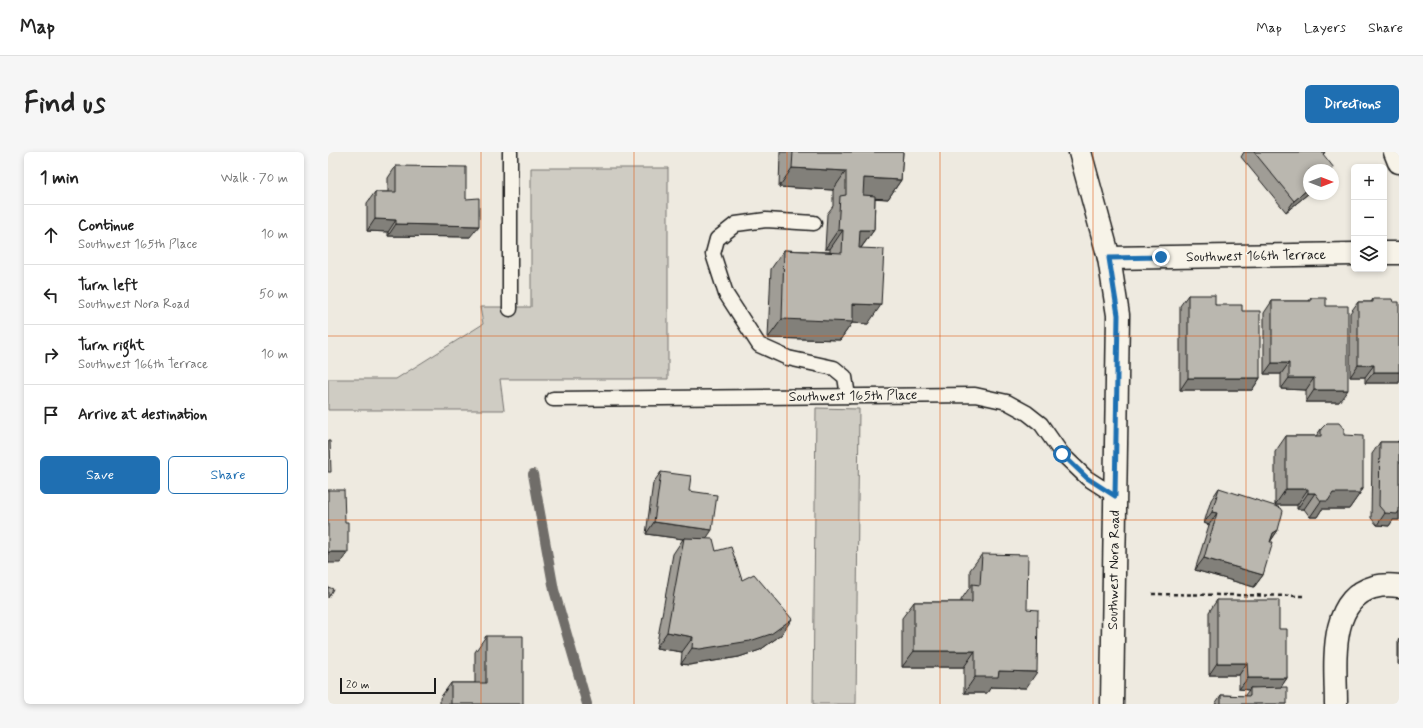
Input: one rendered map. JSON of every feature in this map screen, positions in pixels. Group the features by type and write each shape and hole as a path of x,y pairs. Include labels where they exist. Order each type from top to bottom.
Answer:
{"street":[{"name":"Southwest Nora Road","path":"1080,152 1109,258 1118,315 1112,704"},
{"path":"1395,152 1399,162"},
{"path":"1387,253 1399,253"},
{"name":"Southwest 166th Terrace","path":"1109,258 1351,254"},
{"path":"1336,704 1336,641 1342,616 1352,601 1363,592 1374,587 1399,586"}],"lane":[{"path":"510,152 510,309"},
{"path":"814,222 766,220 736,224 718,239 713,254 726,294 760,345 788,358 834,368 845,377 848,396"},
{"name":"Southwest 165th Place","path":"553,400 975,395 1007,402 1027,413 1041,424 1062,454 1087,478 1115,496"}],"path":[{"path":"1152,594 1305,596"}],"shaded area":[{"path":"531,168 668,168 668,379 500,379 504,410 328,410 328,379 396,379 483,324 480,307 531,307"},
{"path":"816,408 859,409 856,704 813,704"}],"building":[{"path":"793,152 903,152 901,180 864,178 863,195 875,196 874,230 860,230 859,248 884,249 881,305 853,304 853,322 782,319 784,250 842,253 843,230 838,230 840,196 846,195 846,171 792,168"},
{"path":"1254,152 1325,152 1323,154 1331,164 1303,164 1303,193 1294,201"},
{"path":"396,166 466,167 466,199 479,198 479,226 396,224 396,220 375,219 375,192 396,192"},
{"path":"1188,295 1215,295 1215,305 1242,305 1242,311 1260,311 1260,378 1188,378"},
{"path":"1311,298 1326,298 1326,306 1348,306 1348,390 1314,390 1314,378 1289,378 1289,363 1272,363 1272,301 1311,301"},
{"path":"1373,299 1392,299 1393,302 1399,302 1399,372 1374,372 1374,365 1358,365 1358,302 1373,302"},
{"path":"1327,423 1339,423 1344,429 1344,435 1363,436 1363,489 1360,489 1360,493 1333,493 1328,501 1321,501 1315,493 1308,493 1308,489 1286,489 1286,436 1321,436 1321,429"},
{"path":"328,441 330,441 331,472 328,472"},
{"path":"1380,442 1399,442 1399,511 1397,514 1385,513 1379,506"},
{"path":"661,472 691,476 689,491 717,495 712,530 654,522"},
{"path":"1219,488 1281,508 1283,511 1278,530 1273,533 1270,542 1273,542 1263,575 1204,558 1217,513 1212,512"},
{"path":"328,490 344,490 345,522 348,522 348,552 328,552"},
{"path":"684,538 713,539 716,551 731,547 742,580 754,574 792,619 771,634 750,641 700,649 692,648 693,637 667,632"},
{"path":"982,554 1028,555 1027,609 1038,610 1037,672 999,671 998,677 975,677 975,651 914,651 914,602 972,602 972,584 980,585"},
{"path":"328,587 333,589 328,598"},
{"path":"1217,600 1279,600 1279,629 1287,629 1287,678 1248,678 1247,663 1217,663"},
{"path":"486,636 523,636 523,704 451,704 451,683 486,683"},
{"path":"1287,687 1287,704 1221,704 1221,695 1250,696 1250,688"}],"waterway":[{"path":"533,474 554,590 587,704"}],"route":[{"path":"1062,454 1087,478 1115,496 1118,315 1109,258 1161,257"}]}
